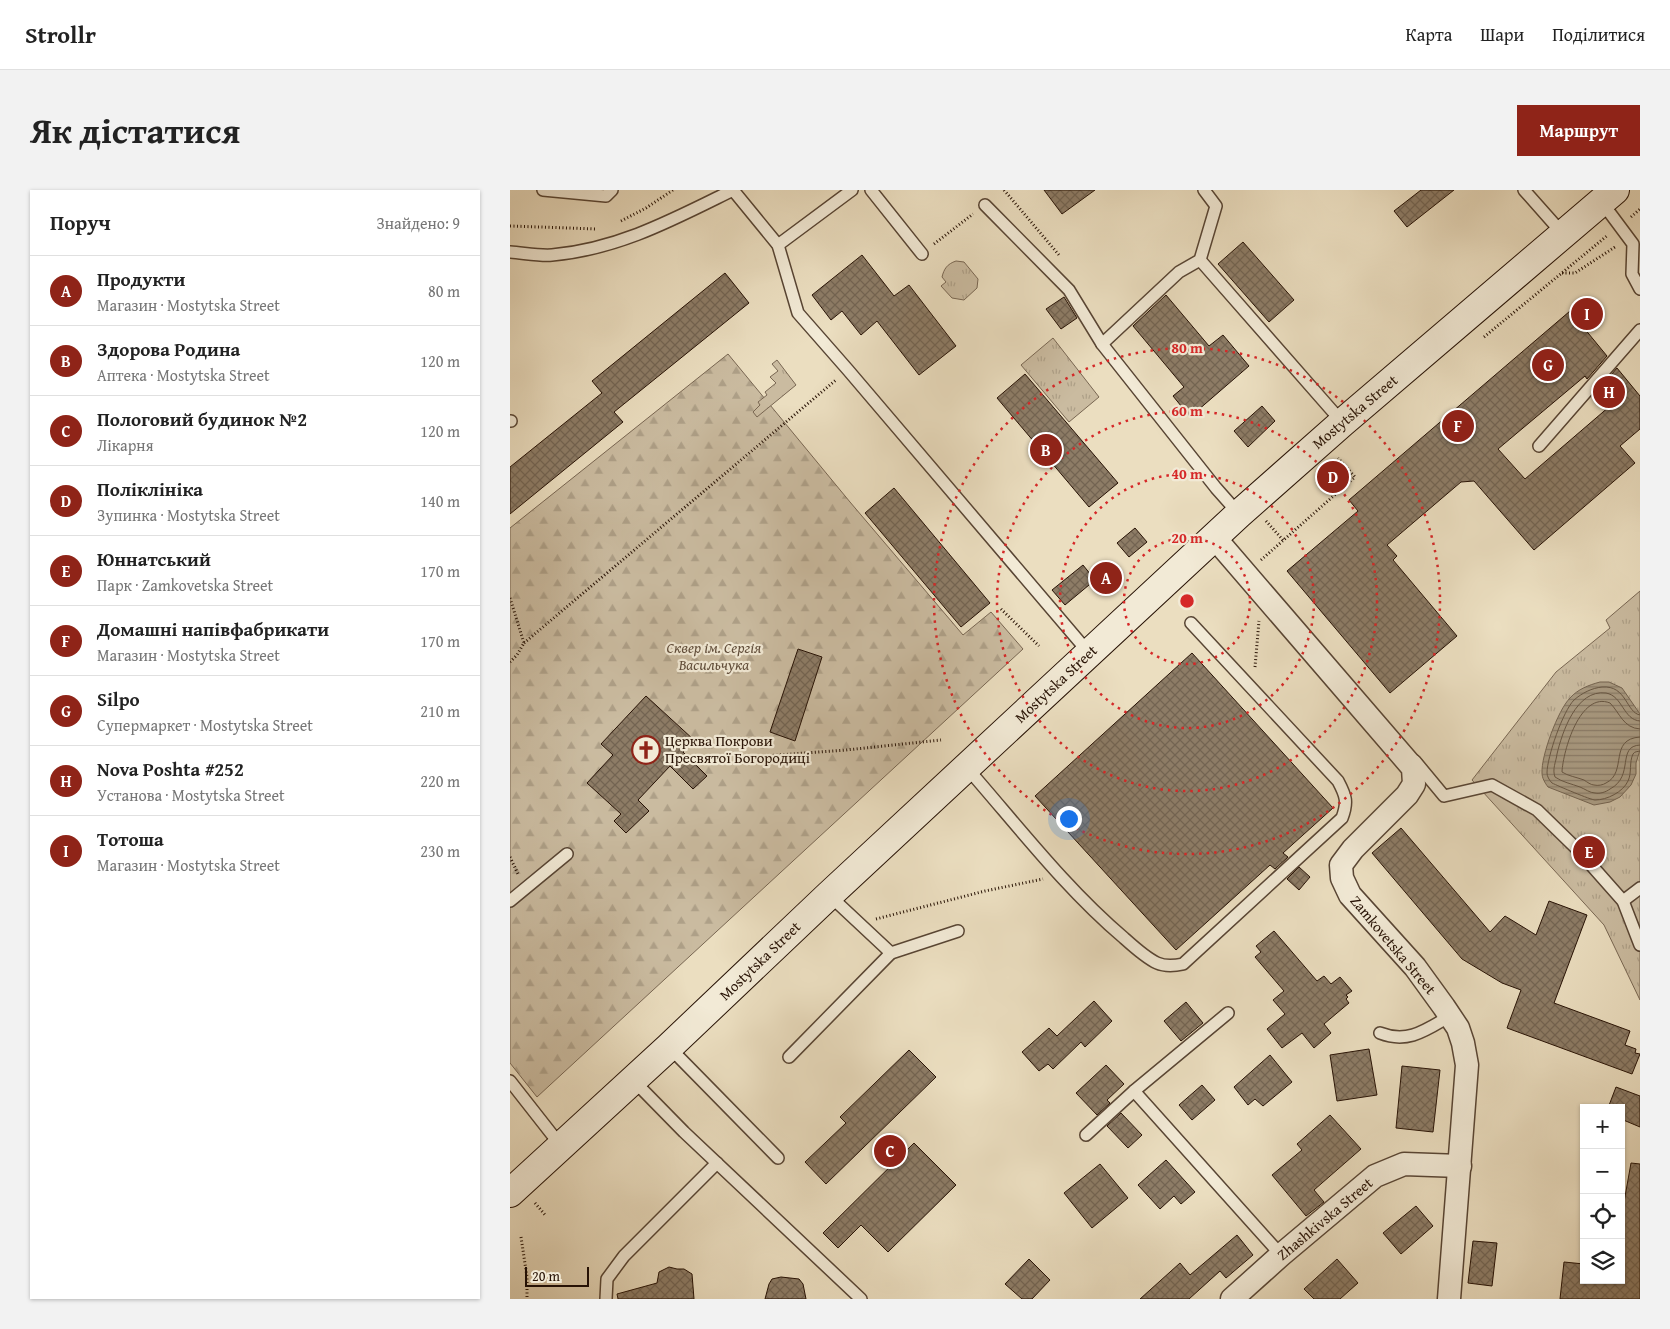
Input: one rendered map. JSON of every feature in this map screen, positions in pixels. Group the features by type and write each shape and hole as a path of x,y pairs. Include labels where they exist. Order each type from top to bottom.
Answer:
{"street":[{"name":"Mostytska Street","path":"510,1193 669,1047 829,895 1239,514 1342,423 1608,196"},
{"name":"Zamkovetska Street","path":"1214,537 1413,768 1414,784 1407,795 1353,849 1341,866 1342,878 1350,895 1415,967 1458,1028 1463,1043 1467,1065 1449,1299"},
{"name":"Zhashkivska Street","path":"1232,1299 1375,1176 1404,1164 1460,1166"}],"lane":[{"path":"543,190 606,196 612,190"},
{"path":"510,252 551,255 604,246 651,230 733,190 778,245 798,313 1089,653"},
{"path":"778,245 852,190"},
{"path":"871,190 922,254"},
{"path":"1102,344 1179,272 1200,260 1216,206 1204,190"},
{"path":"1524,190 1562,234"},
{"path":"1608,196 1633,244 1632,274 1640,289"},
{"path":"985,205 1069,290 1102,344 1216,488 1239,514"},
{"path":"1200,260 1342,423"},
{"path":"1538,446 1640,330"},
{"path":"967,768 1060,875 1105,922 1134,947 1157,963 1171,967 1183,964 1342,818 1346,807 1345,794 1338,781 1191,623"},
{"path":"1369,716 1391,731 1444,796 1492,785 1537,810 1577,848 1623,901 1640,945"},
{"path":"510,901 567,854"},
{"path":"1623,901 1640,888"},
{"path":"829,895 891,952"},
{"path":"789,1057 891,952 958,931"},
{"path":"1086,1135 1134,1091 1228,1013"},
{"path":"1380,1033 1393,1038 1409,1036 1425,1030 1450,1016"},
{"path":"669,1047 778,1158"},
{"path":"510,1080 562,1146"},
{"path":"633,1080 678,1127 861,1299"},
{"path":"1134,1091 1281,1255"},
{"path":"606,1299 607,1279 624,1256 717,1164"}],"path":[{"path":"614,225 646,208 673,190"},
{"path":"1004,190 1065,261"},
{"path":"922,254 985,205"},
{"path":"510,226 606,229"},
{"path":"1561,273 1575,273 1629,237"},
{"path":"510,662 524,643 848,370"},
{"path":"1262,559 1355,477 1338,458"},
{"path":"1253,690 1261,592"},
{"path":"510,598 524,643"},
{"path":"1001,609 1039,646"},
{"path":"752,756 846,750 941,740"},
{"path":"868,921 985,891 1060,875"},
{"path":"522,1237 527,1277 527,1299"}],"green space":[{"path":"956,261 964,262 978,279 977,288 964,300 952,298 941,286 946,282 942,277 945,269"},
{"path":"1053,338 1099,397 1069,422 1021,365"},
{"name":"Сквер ім. Сергія Васильчука","path":"728,354 963,635 991,612 1023,649 537,1097 510,1063 510,528"},
{"path":"777,360 796,385 757,417 753,412 760,405 758,402 767,395 765,392 776,383 770,377 778,371 772,364"},
{"path":"1640,591 1640,1000 1604,925 1472,780 1556,672 1610,628 1606,620"}],"water":[{"path":"1600,682 1609,682 1622,688 1640,714 1640,750 1636,763 1636,774 1631,785 1620,797 1610,802 1594,805 1548,787 1543,777 1542,765 1547,745 1565,704 1580,690"}],"building":[{"path":"1044,190 1095,190 1062,214"},
{"path":"1421,190 1454,190 1407,227 1394,211"},
{"path":"1243,242 1294,300 1269,322 1218,264"},
{"path":"862,255 894,296 909,285 956,346 919,375 877,321 861,335 842,311 831,320 812,295"},
{"path":"725,273 749,303 614,412 623,422 510,514 510,467 602,393 592,381"},
{"path":"1166,295 1209,346 1223,335 1249,366 1190,417 1173,396 1184,387 1133,326"},
{"path":"1064,297 1077,318 1061,329 1046,309"},
{"path":"1570,311 1607,356 1587,379 1585,376 1498,449 1525,479 1610,406 1597,391 1617,368 1640,396 1640,429 1620,446 1635,463 1534,550 1474,481 1461,482 1387,545 1397,556 1393,560 1457,636 1390,693 1287,571 1358,511 1349,500"},
{"path":"1025,374 1118,483 1089,507 997,398"},
{"path":"1262,406 1275,421 1248,447 1234,431"},
{"path":"894,488 990,603 961,627 865,513"},
{"path":"1135,528 1147,542 1129,557 1117,543"},
{"path":"1083,565 1095,580 1065,605 1052,590"},
{"path":"798,649 822,657 795,741 770,732"},
{"path":"1192,653 1333,808 1283,853 1288,857 1275,869 1270,865 1176,950 1035,796"},
{"name":"Церква Покрови Пресвятої Богородиці","path":"646,696 694,740 683,752 707,776 693,789 670,766 638,800 649,811 626,833 614,821 621,814 587,783 613,755 601,744"},
{"path":"1401,828 1490,932 1505,916 1536,935 1549,901 1587,915 1554,1003 1630,1031 1625,1045 1636,1049 1635,1053 1640,1054 1632,1074 1507,1028 1521,990 1502,983 1462,959 1372,853"},
{"path":"1299,867 1310,877 1299,890 1287,879"},
{"path":"1274,931 1317,981 1324,976 1331,984 1340,977 1352,991 1346,995 1349,1003 1324,1024 1331,1033 1314,1048 1302,1033 1282,1048 1267,1029 1285,1014 1273,1000 1284,991 1255,957 1261,952 1256,946"},
{"path":"1094,1001 1112,1021 1085,1047 1081,1042 1053,1069 1048,1064 1039,1071 1022,1052 1049,1028 1057,1036"},
{"path":"1186,1002 1203,1023 1181,1041 1164,1021"},
{"path":"1369,1049 1377,1095 1337,1101 1330,1055"},
{"path":"909,1050 936,1077 826,1184 805,1162 846,1123 840,1117"},
{"path":"1270,1055 1292,1082 1263,1106 1255,1099 1248,1105 1234,1087"},
{"path":"1106,1065 1124,1084 1107,1100 1110,1103 1097,1115 1076,1093"},
{"path":"1402,1066 1440,1070 1433,1132 1396,1128"},
{"path":"1202,1085 1215,1100 1192,1120 1179,1105"},
{"path":"1616,1087 1640,1096 1640,1127 1625,1121 1625,1104 1610,1104"},
{"path":"1121,1113 1142,1135 1128,1148 1107,1126"},
{"path":"1330,1115 1361,1149 1314,1190 1324,1202 1306,1216 1272,1175 1302,1150 1297,1144"},
{"path":"914,1143 956,1185 888,1252 861,1225 838,1248 823,1233"},
{"path":"1166,1160 1195,1192 1181,1204 1174,1196 1160,1209 1138,1185"},
{"path":"1631,1163 1640,1164 1640,1299 1560,1299 1564,1262 1580,1264 1580,1284 1625,1284 1625,1197"},
{"path":"1100,1164 1128,1198 1092,1228 1064,1193"},
{"path":"1416,1206 1433,1226 1401,1254 1383,1233"},
{"path":"1237,1235 1253,1255 1226,1278 1220,1271 1189,1299 1140,1299 1180,1263 1190,1275"},
{"path":"1473,1241 1497,1243 1492,1286 1468,1283"},
{"path":"1029,1259 1050,1280 1032,1299 1022,1299 1005,1284"},
{"path":"1337,1259 1358,1283 1340,1299 1314,1299 1304,1289"},
{"path":"669,1267 684,1269 692,1274 694,1299 618,1299 617,1294 657,1283 659,1272"},
{"path":"781,1277 799,1279 803,1284 806,1299 765,1299 772,1279"}],"place":[{"name":"Тотоша","path":"1587,314"},
{"name":"Silpo","path":"1548,365"},
{"name":"Nova Poshta #252","path":"1609,392"},
{"name":"Домашні напівфабрикати","path":"1458,426"},
{"name":"Здорова Родина","path":"1046,450"},
{"name":"Поліклініка","path":"1333,477"},
{"name":"Продукти","path":"1106,578"},
{"name":"Церква Покрови Пресвятої Богородиці","path":"646,750"},
{"name":"Юннатський","path":"1589,852"},
{"name":"Пологовий будинок №2","path":"890,1151"}]}
